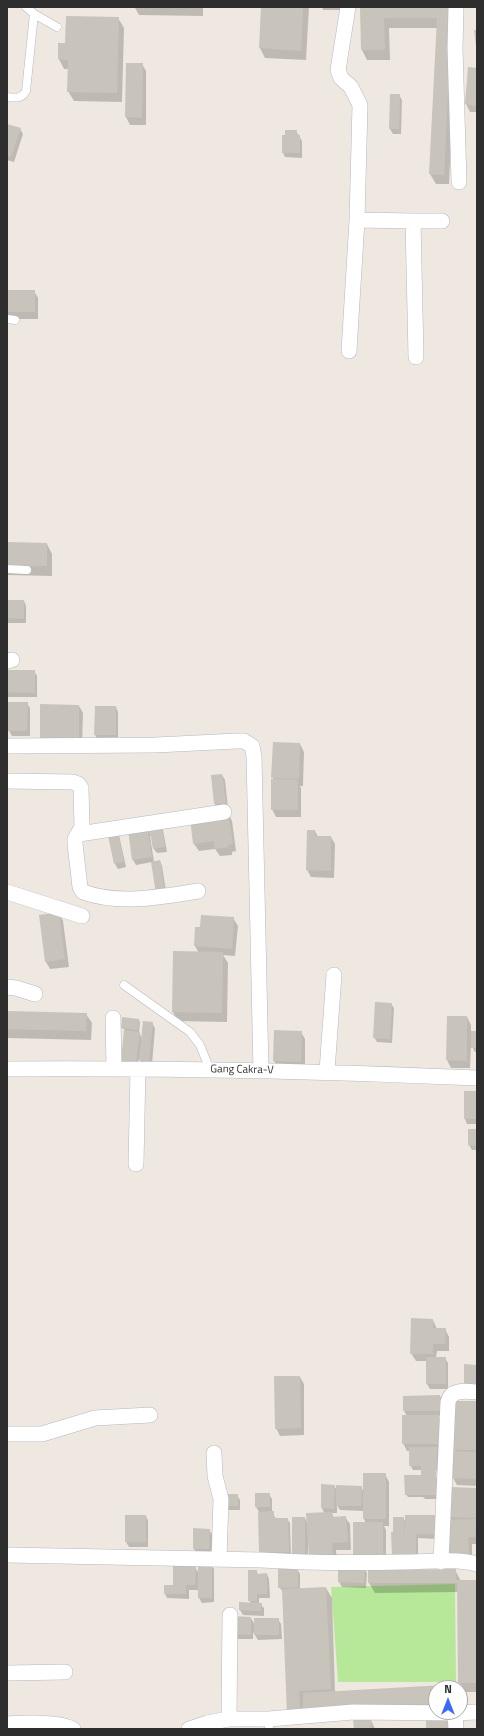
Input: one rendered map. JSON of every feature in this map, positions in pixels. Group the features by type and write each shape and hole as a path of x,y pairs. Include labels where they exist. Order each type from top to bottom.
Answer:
{"street":[{"path":"348,7 338,70 341,78 351,87 360,105 357,220 349,351"},
{"path":"456,7 454,48 459,182"},
{"path":"357,220 442,221"},
{"path":"413,221 416,357"},
{"path":"7,746 156,745 237,741 244,741 252,746 254,756 260,1071"},
{"path":"7,781 78,784 81,788 82,827 75,844 80,887 83,892 129,900 150,899 198,891"},
{"path":"79,834 224,812"},
{"path":"7,892 82,916"},
{"path":"327,1071 334,975"},
{"path":"7,987 35,994"},
{"path":"113,1018 114,1068"},
{"name":"Gang Cakra-V","path":"7,1069 114,1068 327,1071 477,1078"},
{"path":"136,1164 138,1069"},
{"path":"441,1562 448,1402 453,1393 466,1391 477,1392"},
{"path":"7,1434 42,1434 95,1418 150,1414"},
{"path":"214,1453 215,1476 221,1499 219,1559"},
{"path":"7,1555 219,1559 302,1563 470,1562 477,1564"},
{"path":"229,1719 230,1615"},
{"path":"7,1673 65,1672"},
{"path":"189,1729 207,1723 229,1719 269,1724 353,1712 428,1713"},
{"path":"16,1726 67,1726 73,1729"}],"lane":[{"path":"26,7 34,14 57,27"},
{"path":"7,97 19,98 24,95 26,91 34,14"},
{"path":"7,569 27,570"},
{"path":"124,985 190,1032 200,1045 210,1070"}],"green space":[{"path":"455,1584 456,1680 428,1680 428,1682 338,1682 331,1587"}],"building":[{"path":"261,7 303,7 301,51 259,48"},
{"path":"360,7 452,7 444,175 429,174 437,18 384,18 385,50 361,50"},
{"path":"66,16 119,17 117,93 67,92 68,60 58,59 58,43 65,43"},
{"path":"474,30 477,30 477,46 476,46"},
{"path":"126,63 143,63 142,118 125,117"},
{"path":"468,67 477,68 477,106 465,104"},
{"path":"390,94 400,94 399,129 389,129"},
{"path":"7,124 21,128 11,157 7,156"},
{"path":"285,130 297,130 297,135 300,135 300,153 282,153 282,135 285,135"},
{"path":"7,290 35,290 35,312 7,312"},
{"path":"7,542 47,543 47,566 7,566"},
{"path":"7,600 24,600 24,619 7,618"},
{"path":"7,670 35,670 35,693 7,692"},
{"path":"8,702 28,702 27,731 8,731"},
{"path":"40,704 79,705 79,739 40,738"},
{"path":"95,706 116,706 116,735 94,735"},
{"path":"273,742 300,743 299,779 271,778"},
{"path":"222,774 226,803 214,804 211,775"},
{"path":"271,779 298,780 298,810 271,810"},
{"path":"228,812 233,844 228,844 229,847 215,849 214,841 193,844 190,818"},
{"path":"161,824 165,847 153,849 149,826"},
{"path":"147,827 152,857 132,860 128,830"},
{"path":"117,829 124,862 114,864 107,831"},
{"path":"307,830 315,830 315,836 331,836 331,871 306,870"},
{"path":"160,860 165,893 156,894 151,862"},
{"path":"59,912 65,959 45,962 39,915"},
{"path":"201,915 234,917 232,949 194,946 195,927 200,927"},
{"path":"173,951 223,952 222,1013 172,1012"},
{"path":"375,1002 392,1003 390,1039 373,1038"},
{"path":"7,1011 87,1013 86,1031 7,1029"},
{"path":"447,1016 467,1016 467,1061 446,1060"},
{"path":"122,1017 139,1019 138,1030 121,1028"},
{"path":"143,1021 153,1022 149,1061 139,1060"},
{"path":"124,1030 140,1032 136,1062 121,1061"},
{"path":"274,1030 302,1031 301,1062 273,1061"},
{"path":"471,1031 477,1031 477,1048 471,1048"},
{"path":"464,1091 477,1091 477,1119 464,1119"},
{"path":"468,1129 477,1129 477,1146 468,1145"},
{"path":"411,1318 433,1319 433,1328 446,1328 445,1344 433,1344 433,1354 410,1354"},
{"path":"426,1357 446,1357 446,1384 426,1384"},
{"path":"464,1364 477,1365 477,1388 464,1388"},
{"path":"274,1376 300,1376 301,1428 275,1429"},
{"path":"440,1395 440,1411 403,1411 403,1396"},
{"path":"453,1401 477,1401 477,1450 452,1450"},
{"path":"402,1415 439,1415 439,1444 402,1444"},
{"path":"409,1447 437,1447 436,1495 405,1495 404,1475 421,1475 421,1466 409,1466"},
{"path":"452,1451 477,1452 477,1479 452,1478"},
{"path":"363,1473 386,1473 386,1519 363,1519"},
{"path":"321,1484 335,1485 334,1509 321,1508"},
{"path":"336,1485 362,1486 361,1506 336,1506"},
{"path":"450,1487 477,1488 477,1518 449,1517"},
{"path":"255,1493 270,1493 270,1507 255,1507"},
{"path":"217,1494 238,1494 238,1506 217,1506"},
{"path":"274,1511 274,1518 288,1518 289,1552 259,1553 258,1512"},
{"path":"332,1512 332,1517 346,1516 348,1542 332,1543 333,1557 309,1558 306,1513"},
{"path":"125,1515 146,1515 146,1542 125,1542"},
{"path":"405,1515 435,1515 435,1534 416,1534 416,1557 392,1556 391,1532 393,1532 393,1517 404,1517 405,1547"},
{"path":"292,1517 305,1517 305,1557 292,1557"},
{"path":"477,1519 475,1537 468,1537 469,1555 448,1555 448,1520"},
{"path":"353,1522 383,1522 383,1557 353,1557"},
{"path":"193,1528 210,1529 209,1549 193,1549"},
{"path":"198,1563 212,1563 212,1598 198,1598"},
{"path":"173,1566 196,1566 195,1585 186,1585 186,1594 164,1594 164,1585 173,1585"},
{"path":"338,1566 365,1567 364,1583 338,1582"},
{"path":"278,1568 298,1568 298,1587 278,1588"},
{"path":"456,1569 456,1580 476,1580 476,1683 468,1683 468,1680 458,1680 457,1583 368,1583 368,1570"},
{"path":"248,1570 257,1570 257,1574 267,1573 267,1594 257,1594 257,1601 248,1601"},
{"path":"326,1587 331,1689 299,1691 300,1714 287,1715 282,1589"},
{"path":"239,1602 262,1603 261,1611 239,1610"},
{"path":"232,1616 251,1617 251,1635 231,1634"},
{"path":"254,1618 279,1618 279,1635 254,1635"},
{"path":"428,1686 428,1704 303,1711 303,1693"},
{"path":"371,1718 372,1729 354,1729 353,1719"},
{"path":"426,1719 452,1720 452,1729 426,1729"}]}
